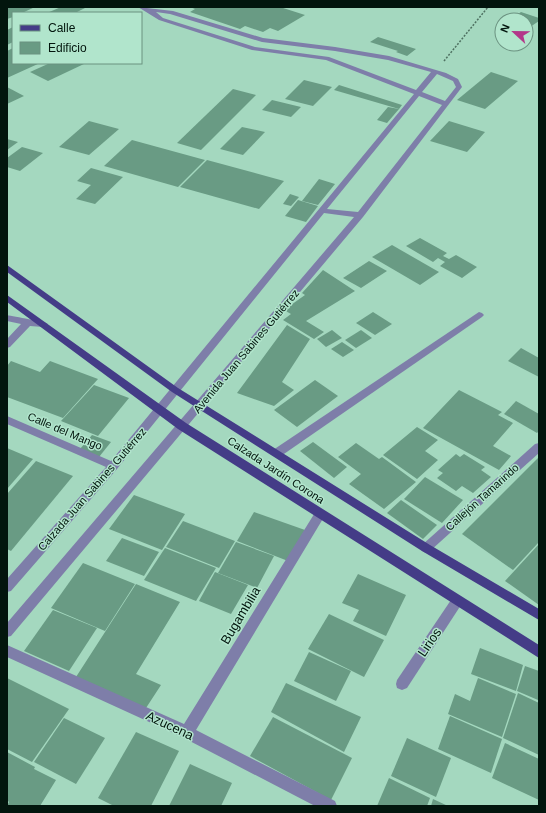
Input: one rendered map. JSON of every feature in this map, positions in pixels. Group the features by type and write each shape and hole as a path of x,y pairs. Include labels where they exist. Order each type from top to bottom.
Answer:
{"main road":[{"name":"Calzada Jardín Corona","path":"7,268 175,390 426,548 539,615"},
{"name":"Calzada Jardín Corona","path":"7,298 182,426 539,652"}],"street":[{"path":"141,7 149,10 171,12 262,40 389,58 435,72 323,211 175,390"},
{"path":"149,10 161,19 254,49 327,58 446,104"},
{"path":"315,56 323,48"},
{"name":"Avenida Juan Sabines Gutiérrez","path":"7,632 201,405 360,215 459,87 456,80 435,72"},
{"path":"323,211 360,215"},
{"path":"277,453 479,315"},
{"path":"7,318 28,323 43,324"},
{"path":"7,345 28,323"},
{"name":"Calzada Juan Sabines Gutiérrez","path":"7,587 114,466 175,390"},
{"name":"Calle del Mango","path":"7,420 114,466"},
{"name":"Callejón Tamarindo","path":"426,548 539,447"},
{"name":"Bugambilia","path":"186,732 320,514"},
{"name":"Lirios","path":"402,684 457,601"},
{"name":"Azucena","path":"7,652 186,732 330,806"}],"path":[{"path":"435,72 488,7"}],"building":[{"path":"7,7 35,7 24,12 12,12 12,17 7,19"},
{"path":"61,7 85,8 77,12 49,12"},
{"path":"190,7 280,7 305,15 278,31 270,28 263,32 245,26 240,29 190,12 195,9"},
{"path":"534,16 539,18 539,21 534,24"},
{"path":"12,28 12,42 7,45 7,30"},
{"path":"378,37 416,49 407,56 396,52 398,51 370,42"},
{"path":"12,48 12,64 38,64 7,78 7,51"},
{"path":"48,64 84,64 48,81 30,72"},
{"path":"491,72 518,81 485,109 457,100"},
{"path":"304,80 332,87 313,106 285,99"},
{"path":"339,85 402,105 399,109 334,90"},
{"path":"7,87 24,96 7,104"},
{"path":"233,89 256,95 201,150 177,143"},
{"path":"272,100 301,107 291,117 262,110"},
{"path":"388,107 399,109 387,123 377,120"},
{"path":"89,121 119,129 89,155 59,147"},
{"path":"449,121 485,132 467,152 430,141"},
{"path":"242,127 265,132 243,155 220,149"},
{"path":"7,139 18,142 7,150"},
{"path":"132,140 205,160 178,187 104,166"},
{"path":"22,147 43,153 20,171 7,167 7,158"},
{"path":"207,160 284,181 259,209 180,187"},
{"path":"91,168 123,177 95,204 76,199 91,185 77,181"},
{"path":"319,179 335,184 318,205 302,201"},
{"path":"290,194 299,197 291,206 283,204"},
{"path":"298,200 318,206 306,222 285,216"},
{"path":"420,238 447,253 443,256 449,259 456,255 477,267 462,278 440,266 445,262 438,258 433,262 406,246"},
{"path":"392,245 439,272 420,285 372,257"},
{"path":"369,261 387,271 361,288 343,278"},
{"path":"323,270 355,291 306,321 324,332 314,339 283,320 291,314 284,310 305,295 302,293"},
{"path":"373,312 392,324 375,335 356,323"},
{"path":"287,325 310,339 282,382 294,390 274,406 237,393"},
{"path":"332,330 342,338 326,347 317,339"},
{"path":"361,330 372,338 356,348 345,340"},
{"path":"342,342 354,350 343,357 331,349"},
{"path":"521,348 539,358 539,377 508,361"},
{"path":"11,361 40,372 50,361 98,379 63,418 7,397 7,366"},
{"path":"315,380 338,396 297,427 274,410"},
{"path":"94,385 129,398 98,436 61,421"},
{"path":"459,390 502,412 498,415 513,423 493,446 511,456 499,470 423,428"},
{"path":"516,401 539,414 539,431 537,433 504,414"},
{"path":"417,427 438,440 425,451 438,460 417,479 383,455"},
{"path":"92,435 111,442 99,457 80,449"},
{"path":"313,442 347,467 334,478 300,451"},
{"path":"356,443 379,459 382,457 416,482 384,509 349,484 361,474 338,457"},
{"path":"7,448 33,459 7,489"},
{"path":"456,454 460,457 464,454 485,467 481,470 491,477 473,493 462,486 456,491 437,478 443,473 438,470"},
{"path":"539,457 539,542 513,570 462,534"},
{"path":"36,461 73,476 11,551 7,549 7,494"},
{"path":"425,477 463,500 442,523 404,499"},
{"path":"134,495 185,514 162,550 109,529"},
{"path":"401,500 437,525 423,539 387,513"},
{"path":"254,512 305,530 288,561 237,541"},
{"path":"183,521 235,541 219,568 166,547"},
{"path":"122,538 159,552 144,576 106,561"},
{"path":"236,542 274,556 257,588 218,573"},
{"path":"539,544 539,605 505,581"},
{"path":"165,548 216,568 196,601 144,580"},
{"path":"83,563 135,584 105,631 51,608"},
{"path":"215,572 248,585 231,614 199,601"},
{"path":"358,574 406,595 386,636 353,621 359,610 342,603"},
{"path":"136,584 180,602 136,674 161,685 146,708 76,677"},
{"path":"53,610 97,628 69,671 24,651"},
{"path":"329,614 384,640 364,677 308,649"},
{"path":"480,648 523,665 516,691 471,674"},
{"path":"309,652 351,671 336,701 294,681"},
{"path":"525,666 539,671 538,700 517,691"},
{"path":"7,678 69,709 32,762 7,749"},
{"path":"478,678 516,694 502,737 448,714 455,694 470,701"},
{"path":"286,683 361,717 344,752 271,712"},
{"path":"518,693 539,703 539,755 503,738"},
{"path":"450,716 502,739 491,773 438,749"},
{"path":"273,717 352,758 331,800 250,756"},
{"path":"64,718 105,738 76,784 34,762"},
{"path":"136,732 179,751 151,806 114,806 98,798"},
{"path":"407,738 451,758 436,797 391,776"},
{"path":"505,743 539,759 539,800 492,778"},
{"path":"7,752 35,767 34,769 56,780 40,806 7,806 9,802 7,800"},
{"path":"190,764 232,783 221,806 169,806"},
{"path":"389,778 430,798 427,806 377,806"},
{"path":"433,799 448,806 431,806"}]}
